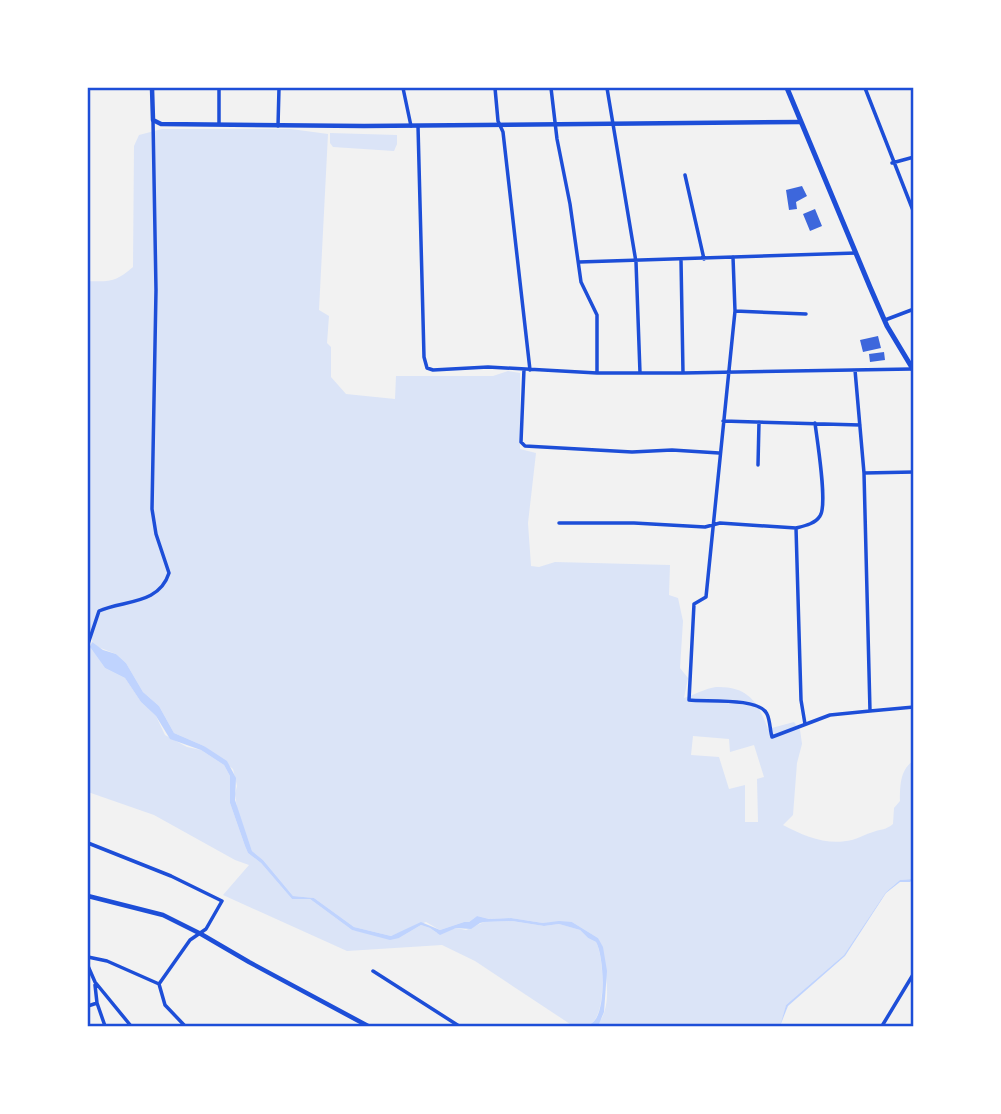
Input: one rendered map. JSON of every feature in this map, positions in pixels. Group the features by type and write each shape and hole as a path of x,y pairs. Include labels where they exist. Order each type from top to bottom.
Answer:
{"main road":[{"path":"787,88 885,320 913,370"}],"street":[{"path":"88,644 99,611 153,594 169,573 156,534 152,509 156,290 152,88"},
{"path":"219,88 219,124"},
{"path":"278,126 279,88"},
{"path":"403,88 411,126"},
{"path":"495,88 503,132 527,369 522,442 525,446 632,452 672,450 719,453"},
{"path":"551,88 581,282 597,315 597,373"},
{"path":"607,88 636,261 640,373"},
{"path":"866,88 892,163 914,213"},
{"path":"153,120 161,124 278,126 800,122"},
{"path":"418,125 425,367 433,370 488,367 597,373 913,370"},
{"path":"892,163 914,157"},
{"path":"685,175 704,259"},
{"path":"579,262 856,253"},
{"path":"733,257 735,311 706,597 694,604 689,700 744,702 761,708 767,713 772,737 830,715 914,707"},
{"path":"681,260 683,373"},
{"path":"885,320 914,309"},
{"path":"735,311 806,314"},
{"path":"855,370 864,473 870,711"},
{"path":"723,421 860,425"},
{"path":"758,465 759,422"},
{"path":"559,523 796,528 812,523 819,519 822,513 815,424"},
{"path":"864,473 914,472"},
{"path":"796,528 801,700 805,724"},
{"path":"88,843 171,876 222,901 201,934 190,940 159,984 165,1005 185,1027"},
{"path":"88,896 163,915 367,1026"},
{"path":"88,957 107,961 159,984"},
{"path":"88,966 95,982 131,1027"},
{"path":"373,971 459,1027"},
{"path":"882,1027 914,973"},
{"path":"95,982 97,1003 105,1027"},
{"path":"88,1006 97,1003"}],"shaded area":[{"path":"162,129 291,129 328,134 319,310 329,316 327,343 331,347 331,377 346,394 395,399 396,376 493,376 508,371 520,373 520,449 536,453 528,523 531,566 539,567 555,562 670,565 669,595 678,598 683,621 680,668 688,678 684,698 716,687 736,689 756,704 768,729 794,722 800,730 802,744 797,763 793,815 783,825 807,836 834,842 852,840 888,827 893,824 894,808 900,801 903,774 913,761 913,879 900,880 886,892 844,955 786,1005 780,1026 596,1026 606,1007 607,996 598,938 572,922 543,923 477,916 469,922 440,930 426,922 391,936 354,927 314,898 293,896 252,851 237,808 237,786 233,769 204,746 174,733 159,706 143,692 126,663 116,654 93,645 88,627 88,281 112,280 133,267 134,146 139,135","holes":["693,736 729,739 730,752 754,745 764,777 757,779 758,822 745,822 745,785 729,789 719,757 691,755"]},
{"path":"330,133 397,135 397,144 394,151 333,147"},
{"path":"90,647 105,668 125,678 141,702 156,716 165,735 187,747 201,750 224,765 230,776 230,803 248,853 261,863 292,899 310,899 352,930 399,938 421,925 437,933 456,928 466,930 484,922 512,921 544,926 559,924 580,930 596,942 601,959 602,995 593,1022 573,1026 475,961 442,945 347,951 223,895 249,865 154,815 88,792"}],"water":[{"path":"92,642 103,650 116,654 126,663 143,692 159,706 174,733 204,746 227,761 236,778 235,800 252,851 293,896 314,898 354,927 391,936 421,922 440,930 469,922 477,916 543,923 572,922 598,938 603,947 607,971 604,1012 599,1024 586,1026 595,1020 601,1004 601,958 596,942 580,930 559,924 544,926 512,921 484,922 471,929 456,928 440,935 421,925 399,938 390,940 352,930 310,899 292,899 261,863 248,853 230,803 230,776 224,765 201,750 170,739 156,716 141,702 125,678 105,668 90,647"},
{"path":"913,879 910,882 900,882 886,893 845,956 788,1006 780,1026 786,1005 844,955 886,892 900,880"}],"building":[{"path":"802,186 807,196 796,202 797,209 789,210 786,190"},
{"path":"815,209 822,226 810,231 803,214"},
{"path":"878,336 881,348 863,352 860,340"},
{"path":"884,352 885,360 870,362 869,354"}]}
